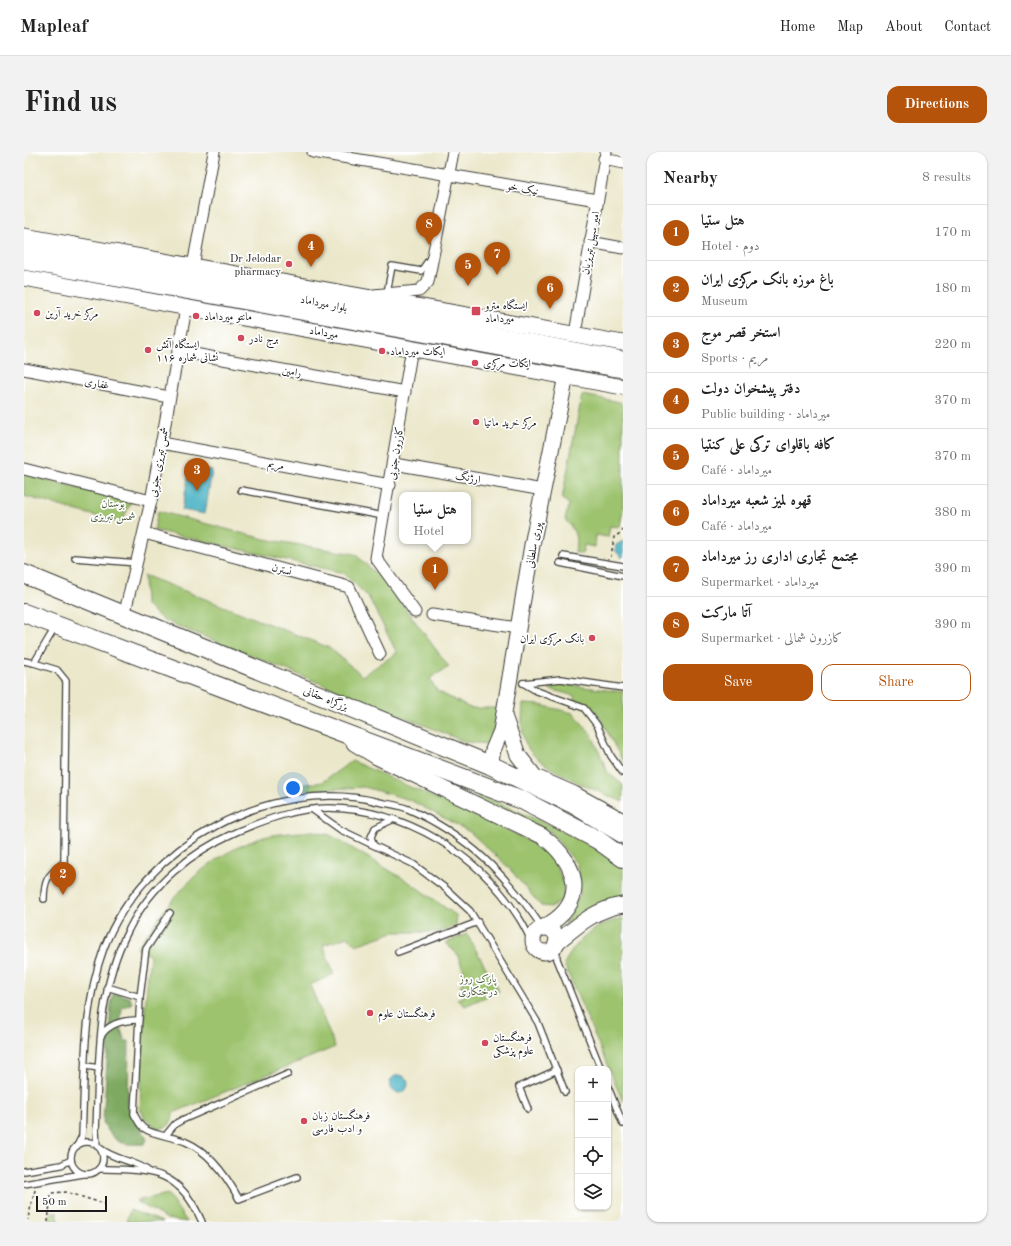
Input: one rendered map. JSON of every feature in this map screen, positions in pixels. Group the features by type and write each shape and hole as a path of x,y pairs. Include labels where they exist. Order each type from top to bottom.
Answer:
{"highway":[{"name":"بزرگراه حقانی","path":"24,574 490,765 573,804 623,834"},
{"path":"27,618 56,626 322,724 522,800 598,840 623,858"}],"main road":[{"path":"24,236 623,343"},
{"name":"بلوار میرداماد","path":"24,248 226,284 623,359"},
{"name":"بلوار میرداماد","path":"24,262 623,370"},
{"name":"میرداماد","path":"24,278 623,387"},
{"path":"226,284 270,280"},
{"name":"پوری سلطانی","path":"490,765 493,750 501,731 543,490 566,376"},
{"path":"504,715 518,755 535,777 574,794 623,821"},
{"path":"322,724 377,756 542,836 552,843 570,865 574,882 574,891 573,899 563,913 552,923 535,931 533,935 534,946 540,951 548,951 586,918 598,911 623,905"},
{"path":"542,928 546,927 554,932 556,943"}],"street":[{"path":"193,266 214,152"},
{"name":"نیک خو","path":"313,152 597,200"},
{"path":"363,296 419,291 424,287 430,276 453,152"},
{"path":"605,156 623,163"},
{"name":"امیر سهیل تبریزیان","path":"575,334 605,156"},
{"path":"590,242 623,248"},
{"name":"شمس تبریزی جنوبی","path":"124,616 151,501 186,308"},
{"name":"کازرون جنوبی","path":"412,348 394,464 376,558 415,612"},
{"name":"رامین","path":"178,351 406,392"},
{"name":"غفارى","path":"24,369 169,397"},
{"name":"مریم","path":"161,443 390,485"},
{"name":"ارژنگ","path":"394,464 543,490"},
{"path":"24,469 151,501"},
{"name":"نسترن","path":"144,533 350,587 380,654"},
{"path":"432,615 518,628"}],"lane":[{"path":"387,293 392,266 421,272 434,251"},
{"path":"241,490 384,516"},
{"path":"563,556 623,566"},
{"path":"75,558 137,563"},
{"path":"560,563 623,576"},
{"path":"34,662 56,626"},
{"path":"24,661 34,662 57,670 66,681 64,862 48,877 44,885 44,899"},
{"path":"623,688 561,679 523,683 537,691 584,708 597,725 611,756 623,773"},
{"path":"84,1174 75,1169 71,1160 72,1154 78,1146 82,1136 88,1027 94,984 104,948 118,920 137,891 161,865 188,843 232,819 288,800 328,795 366,799 406,808 446,828 476,850 503,876 542,928"},
{"path":"99,1169 103,1156 98,1147 96,1132 101,1036 107,987 117,953 130,927 148,899 170,875 195,854 226,836 256,824 291,813 328,808 364,812 401,821 440,840 467,860 493,885 519,917 534,946"},
{"path":"313,810 341,830 413,864 460,901 478,922 538,1023 565,1092"},
{"path":"373,844 371,837 375,828 394,819"},
{"path":"170,913 146,949 138,1020 134,1114 144,1129 186,1142 205,1154 229,1180 239,1199 297,1177"},
{"path":"398,952 478,922"},
{"path":"556,943 557,959 600,1066"},
{"path":"107,987 140,997"},
{"path":"101,1036 105,1030 123,1020 138,1020"},
{"path":"86,1066 99,1068"},
{"path":"528,1109 519,1087 557,1070"},
{"path":"166,1135 175,1124 182,1120 288,1074"},
{"path":"611,1094 623,1124"},
{"path":"78,1146 87,1142 98,1147 108,1155 137,1164 169,1179 186,1194 202,1222"},
{"path":"24,1171 61,1165 71,1160"},
{"path":"24,1184 95,1172 99,1169 147,1170"}],"path":[{"path":"610,563 614,537 622,532 623,528"},
{"path":"27,1222 36,1182"},
{"path":"48,1222 51,1193 66,1192 106,1204"}],"green space":[{"path":"582,395 620,402 623,408 623,510 620,527 610,526 608,537 596,535 595,547 584,545 582,554 575,552 575,534 565,520 569,504 562,499"},
{"name":"بوستان شمس تبریزی","path":"24,474 131,502 121,523 24,496"},
{"path":"158,511 264,539 355,554 388,585 449,667 430,678 437,691 470,708 499,708 489,744 466,742 163,620 145,604 144,575 330,648 362,676 397,653 369,598 344,573 154,530"},
{"path":"553,683 623,692 623,762 597,712 586,704 575,700 575,696 549,689"},
{"path":"523,704 540,705 573,713 592,735 608,773 623,785 623,802 557,772 535,756 525,743 522,727"},
{"path":"352,761 513,833 550,852 564,883 563,900 552,907 541,906 508,867 470,832 410,800 364,787 285,792 284,787 322,782"},
{"path":"479,795 572,834 623,865 623,898 600,904 565,925 580,895 577,864 550,831 475,800"},
{"path":"313,831 330,835 409,882 457,916 456,925 439,932 394,932 356,945 348,937 323,945 334,974 310,985 335,1047 173,1113 170,1124 158,1129 145,1118 140,1108 145,1007 150,956 137,948 174,898 201,871 217,859 255,840 269,836"},
{"path":"623,918 623,1102 611,1074 611,1066 608,1066 564,964 581,940 595,929"},
{"name":"پارک روز درختکاری","path":"467,934 499,991 465,1006 457,999 463,997 460,986 466,977 457,954 446,943"},
{"path":"113,994 120,994 130,998 132,1003 122,1008 120,1027 125,1041 129,1041 128,1102 147,1140 144,1144 119,1142 111,1135 103,1122 111,1004"},
{"path":"168,1194 187,1222 167,1219 136,1201"},
{"path":"130,1210 163,1222 126,1222"},
{"path":"51,1212 57,1212 59,1222 50,1222"}],"water":[{"path":"190,467 212,471 205,514 182,510"},
{"path":"623,541 623,557 621,557 615,550 616,545"},
{"path":"399,1075 405,1078 408,1084 405,1090 399,1093 393,1090 390,1084 393,1078"}],"place":[{"name":"آتا مارکت","path":"429,245"},
{"name":"Dr Jelodar pharmacy","path":"289,264"},
{"name":"دفتر پیشخوان دولت","path":"311,267"},
{"name":"مجتمع تجاری اداری رز میرداماد","path":"497,275"},
{"name":"کافه باقلوای ترکی علی کنتیا","path":"468,286"},
{"name":"قهوه لمیز شعبه میرداماد","path":"550,309"},
{"name":"ایستگاه مترو میرداماد","path":"476,311"},
{"name":"مرکز خرید آرین","path":"37,313"},
{"name":"مانتو میرداماد","path":"196,316"},
{"name":"برج نادر","path":"241,338"},
{"name":"ایستگاه آتش نشانی شماره ۱۱۶","path":"148,350"},
{"name":"ایکات میرداماد","path":"382,351"},
{"name":"ایکات مرکزی","path":"475,363"},
{"name":"مرکز خرید ماتیا","path":"476,422"},
{"name":"استخر قصر موج","path":"197,491"},
{"name":"هتل ستیا","path":"435,590"},
{"name":"بانک مرکزی ایران","path":"592,638"},
{"name":"باغ موزه بانک مرکزی ایران","path":"63,895"},
{"name":"فرهنگستان علوم","path":"370,1013"},
{"name":"فرهنگستان علوم پزشکی","path":"485,1043"},
{"name":"فرهنگستان زبان و ادب فارسی","path":"304,1121"}]}
